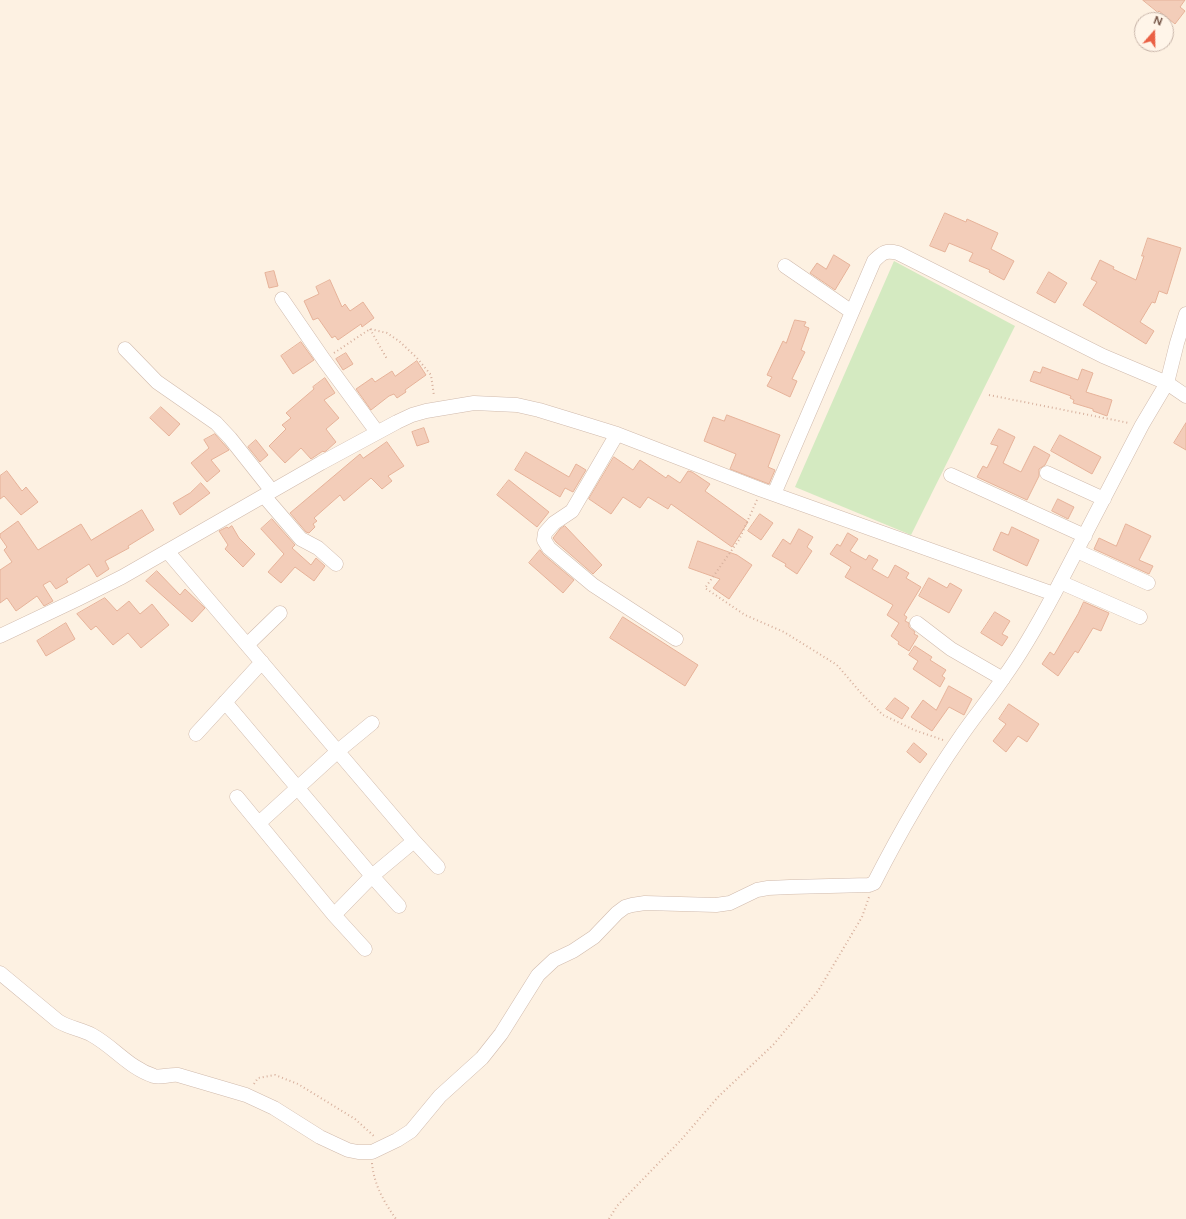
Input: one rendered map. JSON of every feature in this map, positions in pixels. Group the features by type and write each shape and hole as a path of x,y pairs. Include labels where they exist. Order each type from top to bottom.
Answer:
{"street":[{"path":"768,492 852,312 874,261 881,254 888,251 898,253 1103,356 1167,383 1186,396"},
{"path":"785,266 852,312"},
{"path":"282,299 324,360 378,432"},
{"path":"0,973 66,1027 80,1030 92,1035 122,1058 146,1073 157,1077 170,1075 181,1076 246,1095 274,1108 320,1137 348,1150 372,1152 397,1140 411,1131 440,1096 482,1058 501,1034 538,975 554,960 574,951 594,937 617,913 625,907 632,904 645,903 716,905 730,903 757,890 768,888 790,886 869,885 874,883 913,811 955,744 1003,679 1037,625 1142,425 1167,383 1186,314"},
{"path":"125,349 157,382 216,423 230,438 301,539 318,548 336,564"},
{"path":"0,636 78,599 167,551 378,432 412,415 474,403 517,405 539,410 617,434 768,492 919,547 1057,588 1140,617"},
{"path":"617,434 572,511 554,523 545,533 544,540 549,548 593,585 676,639"},
{"path":"1047,473 1104,498"},
{"path":"951,475 1085,536"},
{"path":"167,551 414,841 438,867"},
{"path":"1077,551 1148,583"},
{"path":"247,644 280,613"},
{"path":"917,623 951,649 1003,679"},
{"path":"196,734 262,662"},
{"path":"225,702 399,906"},
{"path":"259,823 338,751 372,723"},
{"path":"237,797 364,950"},
{"path":"334,914 372,876 414,841"}],"path":[{"path":"324,360 370,329 387,333 399,341 431,375 436,410"},
{"path":"370,329 387,359"},
{"path":"989,395 1112,421 1142,425"},
{"path":"768,492 739,540 705,588 745,615 784,632 837,665 861,693 883,715 914,730 955,744"},
{"path":"609,1219 617,1206 681,1140 718,1097 774,1044 818,991 862,917 874,883"},
{"path":"246,1095 258,1078 275,1075 298,1084 355,1119 385,1146"},
{"path":"372,1152 373,1175 378,1189 386,1205 396,1219"}],"green space":[{"path":"894,261 1015,326 911,535 795,487"}],"building":[{"path":"1143,0 1185,0 1180,7 1185,11 1175,24 1174,12 1158,12"},
{"path":"945,213 966,222 967,219 998,233 991,249 1014,261 1004,280 989,272 990,270 969,261 973,253 949,243 945,252 930,246"},
{"path":"1148,238 1181,248 1167,294 1159,291 1155,303 1152,302 1140,322 1154,331 1146,344 1083,305 1097,282 1091,279 1100,260 1114,267 1113,269 1136,280"},
{"path":"834,255 850,265 835,290 810,273 817,263 826,269"},
{"path":"274,271 278,286 269,288 265,273"},
{"path":"1049,272 1067,283 1055,303 1037,293"},
{"path":"330,280 342,307 345,304 350,311 363,302 374,318 362,327 361,324 338,340 335,336 332,338 318,318 313,320 304,301 319,294 316,287"},
{"path":"795,320 806,322 804,326 809,328 801,350 805,352 792,379 797,381 790,397 767,386 772,377 767,375 783,341 786,343"},
{"path":"301,342 314,360 293,374 281,356"},
{"path":"346,353 353,364 343,370 336,359"},
{"path":"417,361 426,375 405,390 406,392 397,398 394,394 389,396 371,410 356,389 372,378 375,382 392,371 395,376"},
{"path":"1043,367 1078,380 1082,369 1093,373 1086,392 1112,400 1107,416 1093,411 1093,409 1073,403 1074,400 1070,398 1071,396 1030,381 1034,371 1040,373"},
{"path":"325,378 335,393 324,400 339,418 326,429 336,442 326,451 323,451 311,459 301,448 285,463 269,446 286,429 282,425 291,418 286,413 314,389 313,387"},
{"path":"161,407 180,424 169,436 150,418"},
{"path":"727,415 780,435 768,467 775,470 769,484 730,469 736,454 704,441 713,417 724,421"},
{"path":"1186,423 1186,450 1174,443"},
{"path":"424,428 429,442 417,446 412,432"},
{"path":"999,429 1015,437 1003,463 1021,472 1034,446 1050,455 1045,465 1039,469 1039,476 1027,500 977,477 983,466 987,468 998,446 991,444"},
{"path":"215,434 229,450 211,460 220,471 207,482 191,463 209,448 204,440"},
{"path":"1060,435 1101,457 1092,474 1051,451"},
{"path":"256,440 268,455 260,462 248,447"},
{"path":"387,442 404,466 388,476 392,481 382,489 371,478 344,501 340,495 314,518 317,521 313,524 315,527 309,533 306,532 290,513 360,454 363,458"},
{"path":"526,452 569,477 576,464 586,470 573,492 565,488 560,497 515,470"},
{"path":"614,457 633,470 640,460 666,478 668,475 680,483 688,471 692,472 710,484 705,491 748,522 732,547 671,504 668,509 648,497 640,508 623,497 611,514 589,499"},
{"path":"7,471 22,491 26,487 38,502 21,515 4,496 0,499 0,476"},
{"path":"509,480 549,512 537,527 497,495"},
{"path":"201,483 210,493 180,515 173,503 190,493"},
{"path":"1058,499 1074,507 1068,519 1052,511"},
{"path":"142,510 154,530 128,546 129,548 105,561 109,569 97,577 89,564 66,579 68,582 56,589 50,581 43,585 53,601 44,606 37,596 16,611 7,598 0,603 0,570 12,562 4,550 7,547 0,537 0,534 18,521 38,550 81,524 91,540"},
{"path":"760,514 773,523 761,540 748,531"},
{"path":"272,519 295,545 292,548 311,565 316,558 325,566 314,581 295,567 281,583 268,572 284,554 261,529"},
{"path":"1126,524 1151,536 1139,560 1153,566 1149,574 1094,549 1099,538 1116,546"},
{"path":"232,526 239,538 255,554 243,567 225,549 228,545 219,531"},
{"path":"565,526 602,565 593,574 553,538 560,529"},
{"path":"1012,527 1039,540 1027,566 993,550 1001,532 1008,535"},
{"path":"799,529 813,537 807,547 812,551 797,574 785,566 786,564 772,556 783,539 790,544"},
{"path":"848,533 858,539 850,551 866,560 869,555 878,560 872,569 888,578 895,565 909,573 906,578 921,587 904,615 907,617 905,621 909,623 909,627 915,632 914,634 918,636 909,651 898,644 899,642 891,636 899,623 887,615 893,605 845,577 851,567 830,554 837,544 840,546"},
{"path":"698,541 737,555 752,565 729,599 713,588 720,579 689,568"},
{"path":"540,550 574,580 563,593 529,563"},
{"path":"157,571 180,595 185,589 205,608 192,622 146,581"},
{"path":"929,578 947,588 950,583 962,590 949,613 919,596"},
{"path":"105,598 117,611 129,601 140,614 152,604 169,625 141,648 128,633 113,645 96,626 91,630 77,614"},
{"path":"1084,602 1109,613 1101,631 1093,628 1078,653 1075,651 1058,676 1042,664 1050,652 1054,655"},
{"path":"995,612 1010,621 1002,634 1008,637 1002,646 981,633"},
{"path":"623,617 698,665 685,686 610,638"},
{"path":"66,623 75,639 46,656 37,641"},
{"path":"915,646 932,657 930,660 946,670 942,676 945,678 940,687 913,669 918,661 909,655"},
{"path":"949,686 972,699 964,715 949,707 932,731 911,717 923,700 936,710"},
{"path":"895,698 909,708 902,719 886,709"},
{"path":"1009,704 1039,724 1027,742 1018,736 1006,752 993,741 1006,724 999,719"},
{"path":"914,743 927,754 920,763 907,752"}]}
